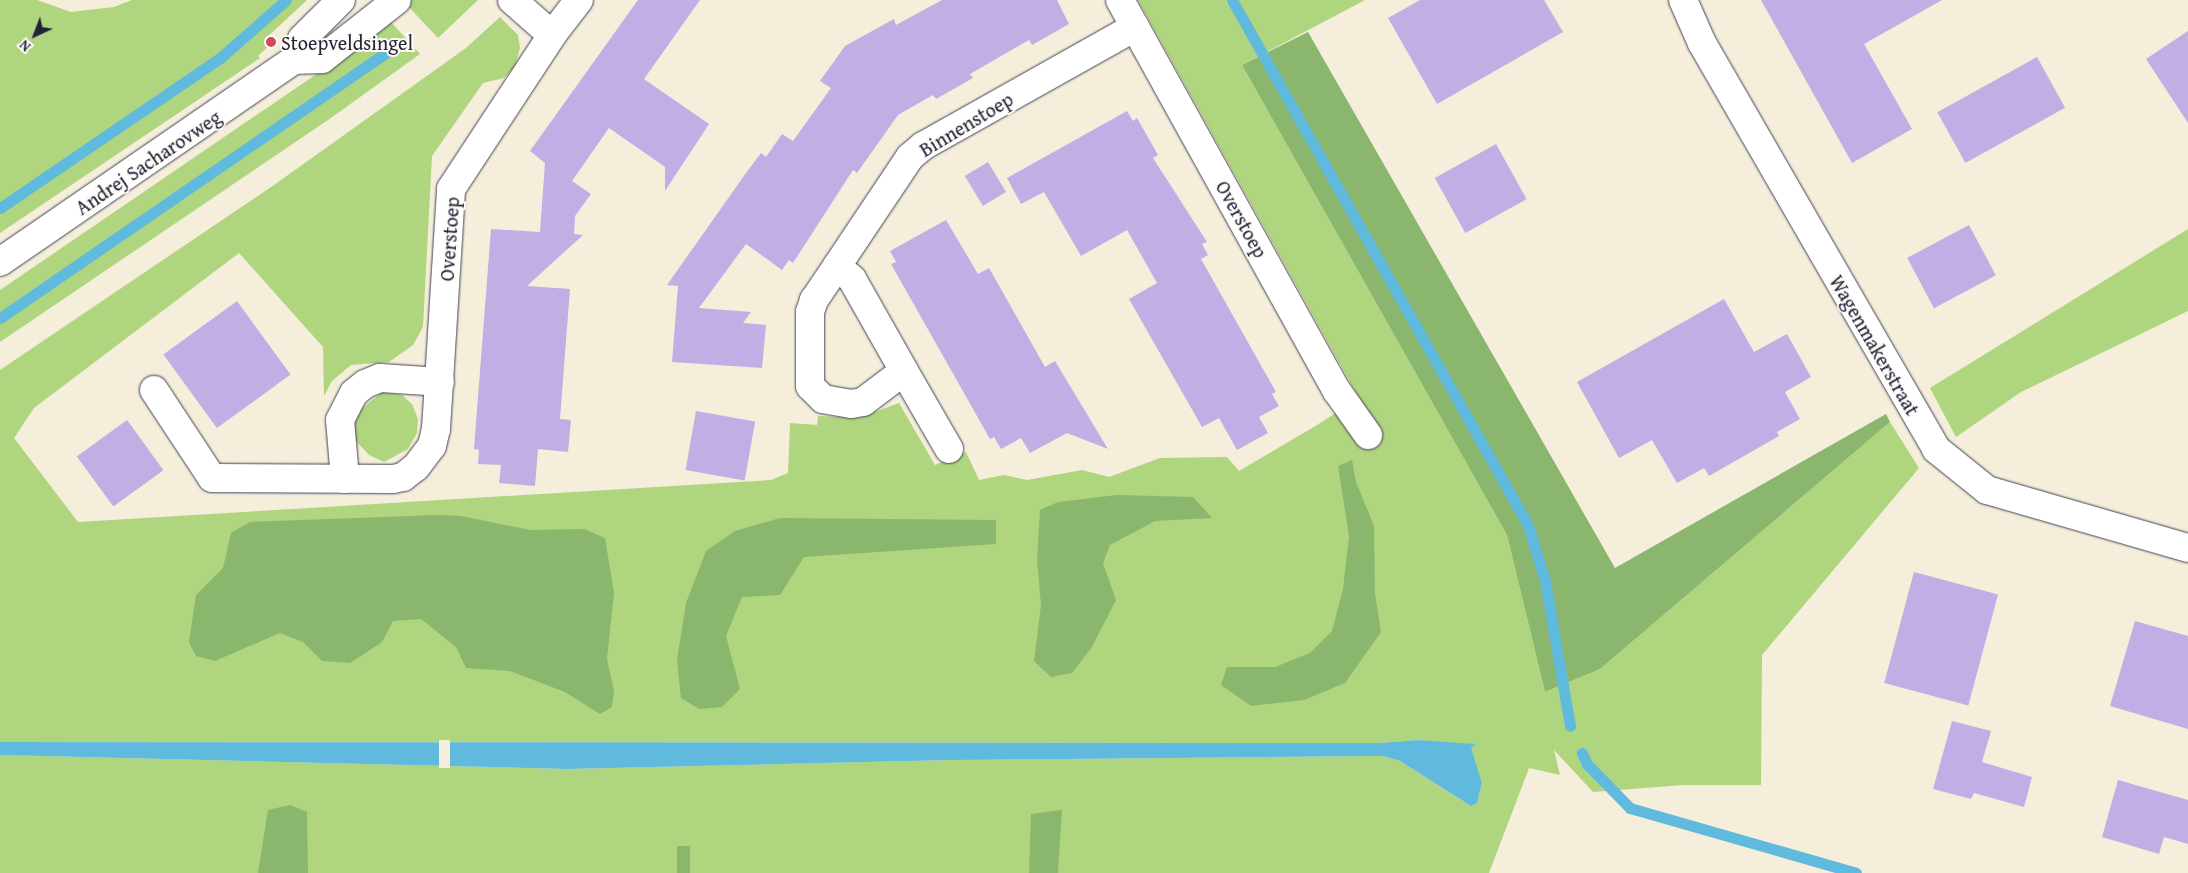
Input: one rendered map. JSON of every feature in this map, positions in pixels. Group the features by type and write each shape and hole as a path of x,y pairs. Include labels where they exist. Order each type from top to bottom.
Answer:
{"street":[{"path":"341,0 302,39 294,60 322,59 397,0"},
{"path":"512,0 552,36"},
{"name":"Overstoep","path":"154,390 212,478 344,479 404,477 420,463 432,446 440,382 451,189 552,36 579,0"},
{"name":"Overstoep","path":"1120,0 1337,392 1368,435"},
{"name":"Wagenmakerstraat","path":"1683,0 1702,43 1936,448 1987,490 2188,548"},
{"name":"Binnenstoep","path":"904,371 864,402 851,404 823,399 810,386 810,312 837,266 910,157 924,146 1135,27"},
{"name":"Andrej Sacharovweg","path":"0,262 294,60"},
{"path":"837,266 852,279 949,449"},
{"path":"344,479 340,420 354,393 365,384 380,378 440,382"}],"green space":[{"path":"0,0 37,0 71,12 114,7 132,0 307,0 265,39 270,45 258,56 260,58 0,233"},
{"path":"412,0 478,0 438,38 407,5"},
{"path":"1138,0 1365,0 1242,65 1507,535 1545,692 1600,669 1890,422 1919,468 1762,655 1761,785 1683,785 1593,792 1554,750 1560,775 1529,768 1489,873 0,873 0,755 567,769 952,760 1383,756 1400,761 1471,806 1477,803 1482,783 1469,745 1418,740 1380,743 0,742 0,370 274,185 466,48 500,17 518,35 520,48 515,66 504,78 483,83 432,156 423,327 413,345 389,362 351,365 332,381 324,396 323,347 239,253 34,408 14,438 78,522 771,480 788,473 790,423 817,425 818,416 859,418 899,403 935,465 966,452 979,480 1004,475 1027,480 1082,470 1109,477 1160,458 1227,457 1239,471 1359,398"},
{"path":"390,21 420,54 328,120 0,342 0,290 321,71"},
{"path":"1308,32 1615,568 1886,414 1890,422 1600,669 1545,692 1507,535 1242,65"},
{"path":"2188,229 2188,311 2021,392 1956,437 1930,388"},
{"path":"382,392 402,395 412,404 418,419 417,433 408,449 384,462 369,455 353,438 355,419 360,410"},
{"path":"1352,460 1356,482 1374,526 1375,594 1381,632 1345,683 1304,700 1251,706 1221,685 1227,667 1275,667 1310,653 1332,631 1343,589 1349,536 1338,466"},
{"path":"1117,495 1193,497 1212,518 1155,521 1110,545 1103,563 1116,600 1092,647 1072,673 1051,677 1034,661 1041,605 1037,558 1040,510 1058,502"},
{"path":"438,515 461,516 530,530 584,529 605,538 614,593 607,659 614,691 612,707 600,714 565,692 510,671 466,668 456,647 421,619 393,621 382,642 350,663 322,661 303,642 280,633 215,661 196,656 189,642 196,595 223,568 231,533 250,522"},
{"path":"780,518 996,520 996,544 804,557 780,595 742,597 726,636 740,689 722,707 699,709 681,698 677,660 686,603 706,551 735,531"},
{"path":"290,805 307,812 308,873 258,873 268,810"},
{"path":"1062,810 1058,873 1029,873 1031,814"},
{"path":"677,846 690,846 690,873 677,873"}],"water":[{"path":"1418,740 1476,744 1471,748 1482,783 1477,803 1471,806 1400,761 1383,756 952,760 567,769 0,755 0,742 1380,743"}],"pier":[{"path":"439,740 450,740 450,768 439,768"}],"building":[{"path":"638,0 700,0 644,79 709,124 665,191 665,167 609,128 572,181 591,194 575,216 574,234 583,235 527,286 570,289 560,419 571,420 568,452 538,449 535,486 499,483 501,465 478,464 479,450 474,449 491,229 540,232 545,163 530,151"},
{"path":"942,0 1057,0 1069,24 1032,45 1029,40 970,74 973,78 936,99 933,95 898,115 857,173 853,170 793,263 789,260 782,270 746,244 699,308 751,312 743,323 766,325 762,368 672,362 678,286 667,285 746,173 761,153 766,157 782,134 793,141 831,88 820,81 845,46 894,19 896,25"},
{"path":"1420,0 1544,0 1563,32 1437,104 1388,18"},
{"path":"1761,0 1942,0 1864,44 1912,129 1852,163"},
{"path":"2188,31 2188,123 2146,59"},
{"path":"2037,57 2065,108 1965,163 1937,112"},
{"path":"1127,111 1133,121 1137,118 1158,155 1153,158 1207,242 1202,244 1208,255 1201,259 1276,392 1272,394 1279,406 1259,417 1268,433 1237,450 1219,418 1202,427 1129,299 1157,283 1127,230 1081,256 1044,192 1021,204 1007,178"},
{"path":"1496,144 1527,199 1465,233 1435,178"},
{"path":"988,162 1006,192 983,206 965,176"},
{"path":"946,220 978,274 989,268 1045,367 1055,361 1108,449 1067,433 1030,453 1021,438 1001,449 994,437 990,439 891,264 896,262 890,251"},
{"path":"1969,225 1996,275 1934,308 1907,258"},
{"path":"1724,299 1754,352 1787,334 1811,377 1785,392 1800,419 1777,432 1779,436 1709,476 1704,468 1677,483 1652,440 1619,458 1577,382"},
{"path":"237,301 290,375 217,428 163,354"},
{"path":"696,411 755,421 745,481 686,470"},
{"path":"127,420 163,470 113,507 77,456"},
{"path":"1914,572 1998,595 1968,706 1884,683"},
{"path":"2135,621 2188,636 2188,729 2110,706"},
{"path":"1952,721 1991,731 1982,762 2032,777 2024,807 1974,793 1971,799 1933,789"},
{"path":"2118,780 2188,800 2188,844 2164,837 2159,854 2102,837"}],"waterway":[{"path":"0,208 220,58 286,0"},
{"path":"1232,0 1528,525 1545,581 1570,726"},
{"path":"0,318 389,51"},
{"path":"1582,753 1587,764 1630,808 1856,873"}],"place":[{"name":"Stoepveldsingel","path":"271,42"}]}
